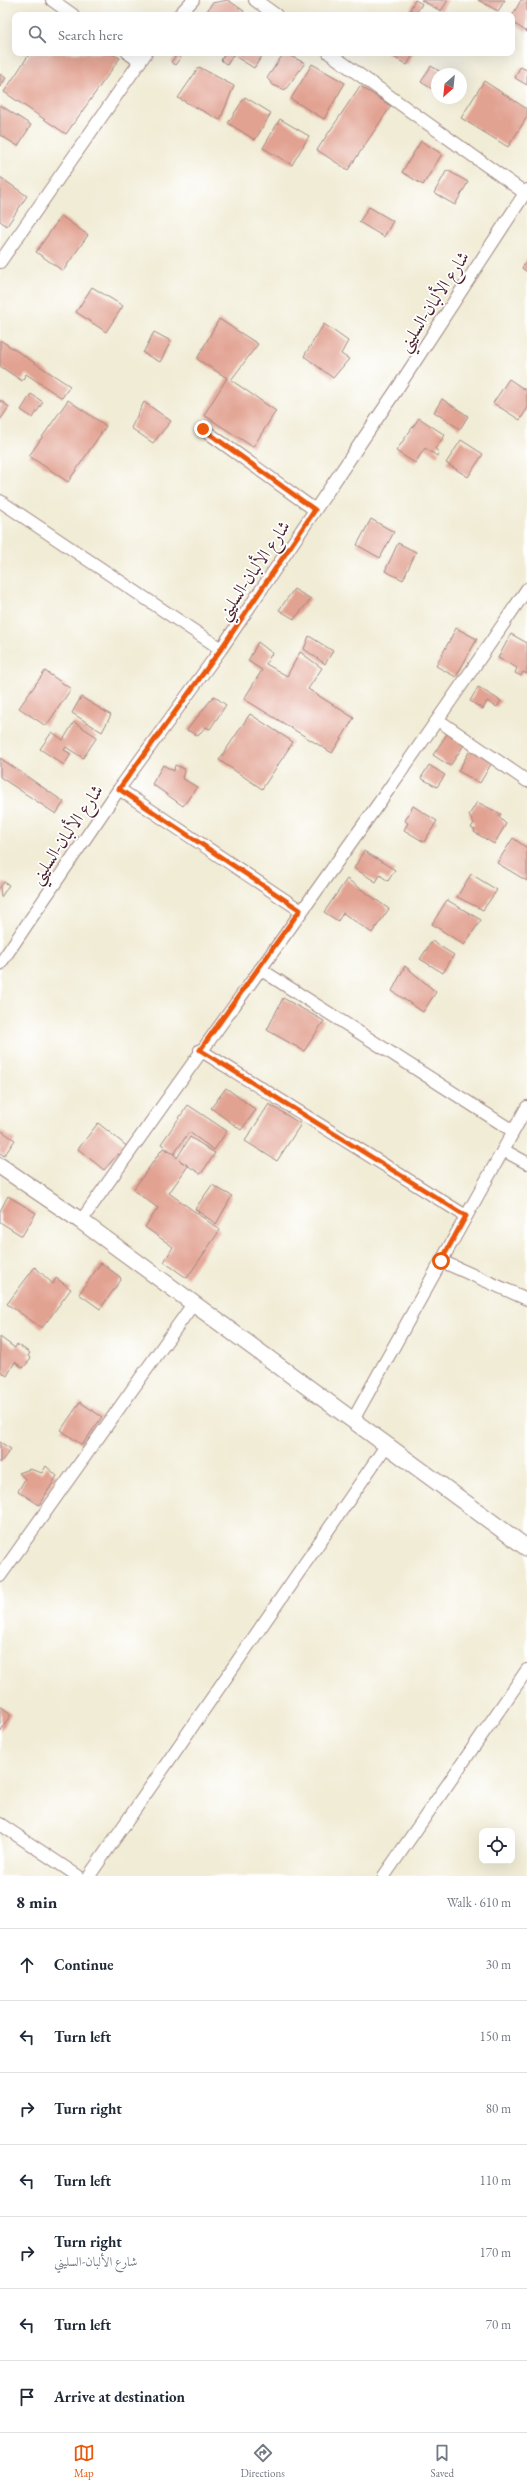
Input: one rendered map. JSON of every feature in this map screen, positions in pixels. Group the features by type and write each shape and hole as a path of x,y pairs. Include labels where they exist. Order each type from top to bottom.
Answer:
{"street":[{"path":"52,0 69,12"},
{"path":"182,12 193,0"},
{"path":"255,0 272,12"},
{"path":"333,56 526,191"},
{"path":"0,262 142,57"},
{"name":"شارع الألبان-السليني","path":"0,964 119,789 221,649 526,191"},
{"path":"203,429 315,510"},
{"path":"0,501 221,649"},
{"path":"81,1221 200,1050 260,969 300,910 438,720 527,589"},
{"path":"438,720 527,781"},
{"path":"119,789 300,910"},
{"path":"260,969 513,1131"},
{"path":"200,1050 466,1216"},
{"path":"352,1420 527,1106"},
{"path":"503,1150 527,1162"},
{"path":"0,1166 81,1221 527,1548"},
{"path":"441,1261 527,1299"},
{"path":"0,1576 193,1304"},
{"path":"89,1876 386,1446"},
{"path":"384,1876 527,1670"},
{"path":"0,1824 78,1876"}],"building":[{"path":"228,0 244,11 207,12 212,3"},
{"path":"415,0 422,4 417,12 410,10"},
{"path":"421,0 448,0 441,11"},
{"path":"478,0 505,0 498,11"},
{"path":"521,0 527,0 527,32 515,24 514,12"},
{"path":"28,56 116,56 120,58 66,134 4,92"},
{"path":"176,56 182,56 175,65 171,62"},
{"path":"223,56 232,56 227,65 221,60"},
{"path":"235,56 262,56 254,68"},
{"path":"282,56 290,56 305,63 285,90 273,85 267,78"},
{"path":"392,56 412,56 407,65"},
{"path":"312,64 345,83 324,119 291,99"},
{"path":"431,66 434,68 431,68 431,88 421,82"},
{"path":"199,67 234,86 220,120 178,98"},
{"path":"520,67 527,70 527,85 515,78"},
{"path":"0,74 6,78 0,87"},
{"path":"484,81 527,109 527,117 508,147 461,118"},
{"path":"360,86 391,106 348,170 317,150"},
{"path":"245,97 271,113 255,140 228,123"},
{"path":"0,105 31,125 18,146 0,135"},
{"path":"280,119 309,136 292,165 263,148"},
{"path":"421,141 442,154 423,185 402,172"},
{"path":"447,170 468,182 455,205 434,193"},
{"path":"0,177 27,196 7,226 0,221"},
{"path":"369,207 393,221 384,237 359,222"},
{"path":"61,216 88,235 63,271 36,252"},
{"path":"527,260 527,272 522,268"},
{"path":"92,287 123,306 106,332 76,312"},
{"path":"219,319 258,344 231,380 276,411 253,447 204,415 227,378 197,359"},
{"path":"324,324 348,341 341,354 349,359 333,378 304,356"},
{"path":"154,332 171,341 160,362 143,353"},
{"path":"0,340 70,386 62,398 26,374 22,381 0,366"},
{"path":"509,379 527,391 527,409 520,420 493,403"},
{"path":"31,394 43,402 33,418 21,410"},
{"path":"442,399 468,416 460,429 434,412"},
{"path":"0,400 9,407 0,420"},
{"path":"68,400 106,426 68,482 29,456"},
{"path":"144,402 171,421 153,443 131,428"},
{"path":"419,418 445,435 435,449 439,452 437,456 425,448 415,463 396,451"},
{"path":"461,440 483,454 468,477 446,463"},
{"path":"371,519 394,532 380,558 357,545"},
{"path":"398,543 416,552 403,580 385,571"},
{"path":"294,589 311,599 294,619 279,610"},
{"path":"456,628 477,639 456,677 436,666"},
{"path":"511,634 527,643 527,674 523,672 521,676 515,673 517,668 498,658"},
{"path":"309,636 333,651 325,664 304,649"},
{"path":"258,642 272,653 266,664 287,676 300,652 322,668 308,689 354,718 332,753 244,699 262,670 248,661"},
{"path":"45,671 71,689 46,726 19,708"},
{"path":"478,687 501,701 497,707 487,701 483,709 470,701"},
{"path":"214,696 226,705 210,729 205,727 198,736 187,730"},
{"path":"81,697 111,715 102,732 72,713"},
{"path":"250,714 293,742 262,789 219,760"},
{"path":"74,722 97,737 83,758 66,747 64,750 71,754 64,765 40,749 52,732 63,740"},
{"path":"449,731 466,742 450,766 433,755"},
{"path":"472,747 494,759 480,783 458,771"},
{"path":"0,758 64,802 56,814 0,777"},
{"path":"163,765 174,771 175,765 185,769 182,778 197,787 183,806 152,784"},
{"path":"429,765 445,775 437,787 421,778"},
{"path":"477,802 501,814 499,817 506,824 494,844 474,832 475,830 471,828 474,823 469,815"},
{"path":"413,806 437,821 424,842 404,830 408,823 405,821"},
{"path":"513,838 527,848 527,881 497,863"},
{"path":"364,851 395,870 388,881 380,875 376,882 354,868"},
{"path":"471,874 497,890 483,910 457,897"},
{"path":"347,879 389,909 372,933 343,913 338,921 324,912"},
{"path":"4,882 9,885 1,897 0,887"},
{"path":"447,900 481,920 464,945 432,924"},
{"path":"432,941 454,955 443,973 420,959"},
{"path":"405,966 436,992 423,1012 392,991"},
{"path":"283,998 324,1021 304,1051 267,1030"},
{"path":"226,1088 256,1110 241,1130 211,1108"},
{"path":"269,1104 301,1124 277,1161 245,1141"},
{"path":"188,1105 227,1131 214,1150 189,1132 174,1154 161,1144"},
{"path":"98,1123 129,1148 122,1156 118,1154 104,1170 78,1149"},
{"path":"0,1130 15,1140 4,1156 0,1153"},
{"path":"190,1137 215,1153 201,1174 179,1160 188,1166 169,1193 220,1230 187,1278 164,1262 173,1247 145,1227 158,1208 133,1190 163,1148 174,1154 177,1158"},
{"path":"212,1185 232,1196 216,1224 195,1209"},
{"path":"8,1196 36,1213 22,1236 0,1222 0,1211"},
{"path":"101,1263 120,1277 121,1280 100,1309 79,1294"},
{"path":"35,1267 53,1284 56,1278 71,1289 42,1328 7,1304"},
{"path":"0,1337 15,1348 17,1344 30,1353 28,1356 31,1359 23,1368 15,1362 7,1376 0,1371"},
{"path":"80,1402 102,1417 82,1445 61,1430"},
{"path":"0,1442 11,1449 0,1463"},
{"path":"46,1466 57,1476 39,1505 18,1491 25,1479 19,1473 30,1469 42,1473"},
{"path":"0,1706 11,1714 0,1732"}],"route":[{"path":"203,429 315,510 221,649 119,789 300,910 260,969 200,1050 466,1216 441,1261"}]}
